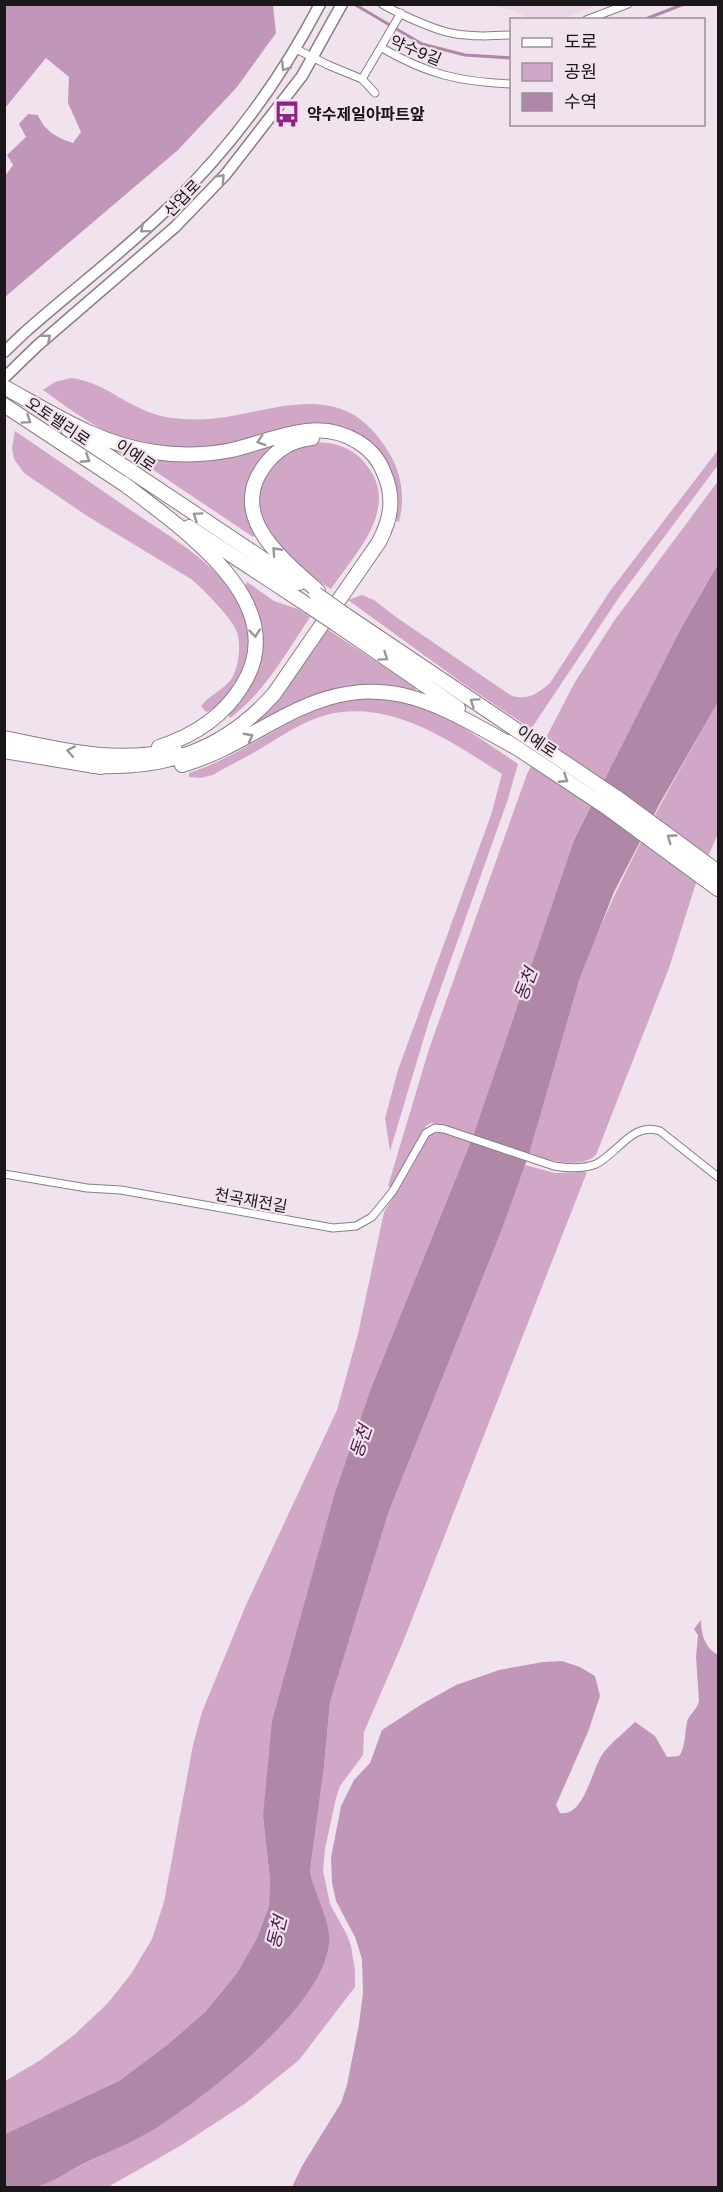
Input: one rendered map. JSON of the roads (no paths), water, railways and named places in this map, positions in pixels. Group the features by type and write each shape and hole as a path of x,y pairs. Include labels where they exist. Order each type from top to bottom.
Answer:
{"highway":[{"name":"오토밸리로","path":"5,384 61,421"},
{"name":"오토밸리로","path":"4,405 123,483"},
{"name":"이예로","path":"61,421 314,597 340,619 519,741 718,889"},
{"path":"61,421 140,450 177,454 215,453 301,431 319,429 335,431 349,436 373,454 383,468 391,498 390,515 379,542 274,694 259,711 227,736 184,756 158,764 92,766"},
{"path":"4,738 107,756 135,757 184,748 203,740 237,719 254,705 268,689 372,538 382,512 382,490 376,471 359,452 346,444 317,438 291,443 270,458 256,481 252,506 255,518 269,544 314,597"},
{"name":"이예로","path":"123,483 314,597"},
{"path":"107,756 146,751 162,746 193,733 210,722 237,694 247,679 253,663 256,642 254,623 248,605 225,570 173,523 123,483"},
{"path":"4,751 121,770 154,769 191,762 243,740 321,700 365,692 396,694 428,701 519,741"},
{"name":"이예로","path":"519,741 616,797 718,872"}],"main road":[{"name":"산업로","path":"4,352 162,215 212,162 255,110 297,49 320,4"},
{"name":"산업로","path":"5,384 37,346 175,227 226,174 313,58 342,4"}],"street":[{"path":"382,4 400,16 451,33 476,36 510,35"},
{"path":"591,18 628,4"},
{"path":"382,48 400,16"},
{"name":"약수9길","path":"362,79 382,48 421,68 449,77 510,84"},
{"path":"297,49 362,79 375,93"},
{"name":"천곡재전길","path":"4,1174 87,1188 121,1190 317,1226 346,1228 364,1222 378,1210 393,1191 426,1133 435,1128 554,1166 572,1168 597,1164 633,1135 647,1128 653,1129 668,1137 718,1177"}],"water":[{"name":"동천","path":"718,564 718,702 660,803 614,892 579,980 529,1154 501,1232 389,1511 330,1702 310,1871 329,1936 329,1945 321,1970 306,1996 258,2048 231,2073 177,2114 146,2134 47,2183 32,2188 5,2188 5,2134 119,2081 167,2045 205,2012 237,1973 257,1938 269,1906 270,1880 263,1816 272,1721 335,1492 371,1388 473,1136 574,840 680,630"}],"waterway":[{"path":"354,4 422,44 465,55 510,58"},
{"path":"648,18 684,4"}],"place":[{"name":"약수제일아파트앞","path":"287,114"}]}
